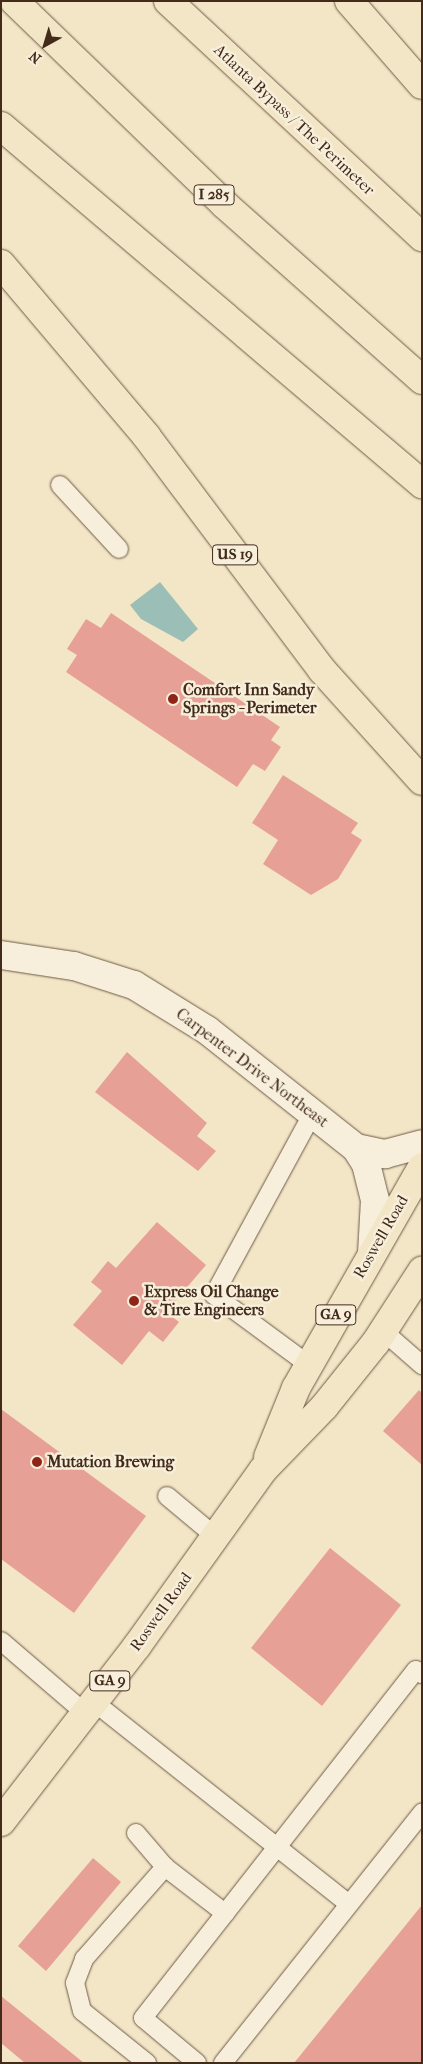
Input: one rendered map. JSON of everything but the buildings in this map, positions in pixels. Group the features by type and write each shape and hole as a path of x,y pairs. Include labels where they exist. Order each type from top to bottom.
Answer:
{"main road":[{"name":"I 285","path":"14,1 224,204 422,380"},
{"name":"Atlanta Bypass / The Perimeter","path":"168,1 422,237"},
{"path":"349,1 422,85"},
{"path":"1,126 422,484"},
{"name":"US 19","path":"1,264 147,437 322,670 422,781"},
{"name":"Roswell Road","path":"263,1470 309,1365 422,1167"},
{"name":"Roswell Road","path":"1,1822 90,1707 216,1537 263,1470 324,1407 383,1330 420,1276"}],"street":[{"name":"Carpenter Drive Northeast","path":"1,955 74,966 134,985 208,1030 356,1148 366,1164 375,1200 372,1253"},
{"name":"Carpenter Drive Northeast","path":"356,1148 386,1154 422,1144"}],"lane":[{"path":"60,485 119,548"},
{"path":"309,1365 214,1295 313,1114"},
{"path":"383,1330 422,1365"},
{"path":"167,1496 216,1537"},
{"path":"1,1641 276,1846 349,1904"},
{"path":"197,2063 143,2018 276,1846 416,1670 422,1674"},
{"path":"223,2063 422,1813"},
{"path":"136,1832 165,1867 224,1913"},
{"path":"147,2063 82,2011 75,1983 84,1959 165,1867"}],"water":[{"path":"160,582 198,629 183,642 141,619 130,605"}],"place":[{"name":"Comfort Inn Sandy Springs - Perimeter","path":"173,699"},
{"name":"Express Oil Change & Tire Engineers","path":"134,1301"},
{"name":"Mutation Brewing","path":"37,1462"}]}
